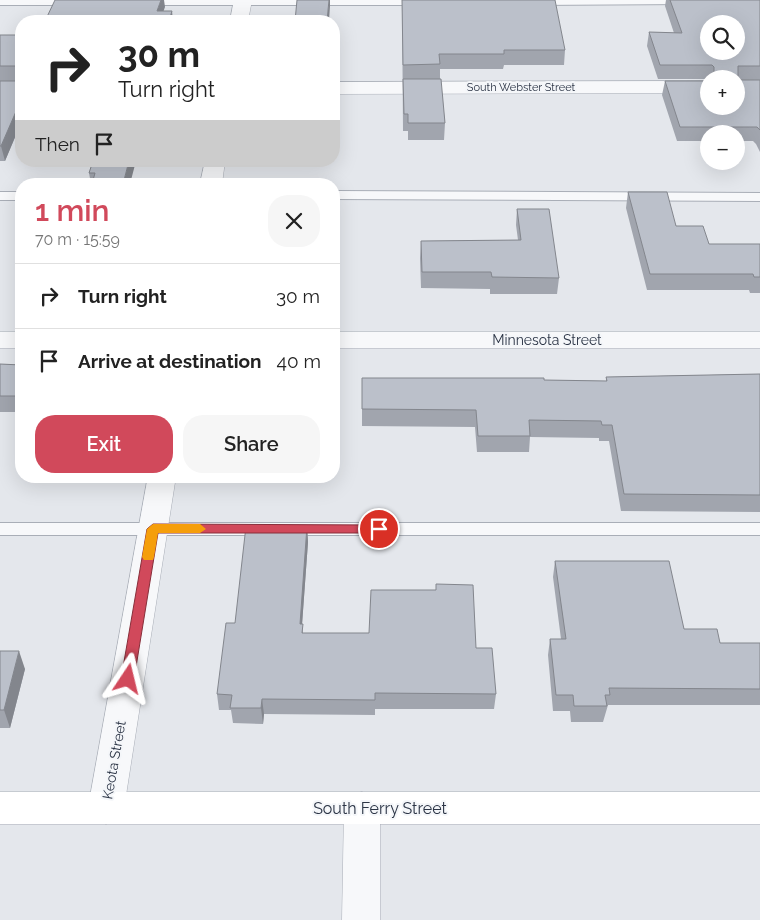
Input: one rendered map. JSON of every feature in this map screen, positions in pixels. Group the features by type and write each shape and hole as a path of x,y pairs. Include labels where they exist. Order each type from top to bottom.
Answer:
{"street":[{"path":"240,15 242,1"},
{"name":"South Webster Street","path":"340,88 700,87"},
{"path":"0,340 15,340"},
{"name":"Minnesota Street","path":"340,340 760,340"},
{"name":"Keota Street","path":"106,808 161,483"},
{"name":"South Ferry Street","path":"0,808 760,808"},
{"path":"361,920 362,808"}],"lane":[{"path":"0,2 89,2"},
{"path":"127,2 432,2"},
{"path":"522,2 700,2"},
{"path":"0,196 15,196"},
{"path":"340,196 760,197"},
{"path":"0,529 760,529"}],"building":[{"path":"55,0 161,0 157,11 172,11 171,15 48,15"},
{"path":"297,0 329,0 328,15 296,15"},
{"path":"402,0 555,0 565,50 504,50 504,54 439,54 440,64 403,65"},
{"path":"670,0 760,0 760,66 738,66 738,70 714,70 712,65 660,65 649,32 682,33"},
{"path":"0,35 15,35 15,66 0,66"},
{"path":"403,79 441,79 445,123 408,123 408,114 404,114"},
{"path":"745,80 760,80 760,130 757,127 745,127 745,125 680,127 665,81 700,81 700,115 745,115"},
{"path":"0,81 15,81 15,114 1,146 0,146"},
{"path":"91,167 127,167 125,178 94,178 95,173 89,173"},
{"path":"628,192 667,192 676,226 703,226 709,244 760,244 760,277 754,277 753,274 650,274"},
{"path":"517,209 549,209 559,278 492,277 491,272 422,272 421,241 521,240"},
{"path":"0,364 15,365 15,396 0,396"},
{"path":"760,374 760,495 624,494 612,425 602,425 601,421 529,420 530,436 478,436 476,410 362,409 362,378 544,378 544,380 607,381 606,377"},
{"path":"246,526 307,526 300,624 303,624 302,633 369,633 371,590 436,590 436,584 473,585 476,648 492,648 496,694 375,693 375,700 262,699 261,708 230,708 232,695 217,694 226,623 235,623"},
{"path":"555,561 669,561 684,629 717,629 720,643 760,643 760,689 609,688 610,695 605,695 607,706 574,706 573,695 556,695 550,639 566,639"},
{"path":"0,651 19,651 4,710 0,710"}],"slow traffic":[{"path":"148,557 153,529 200,529"}],"route":[{"path":"128,679 153,529 379,529"}]}
